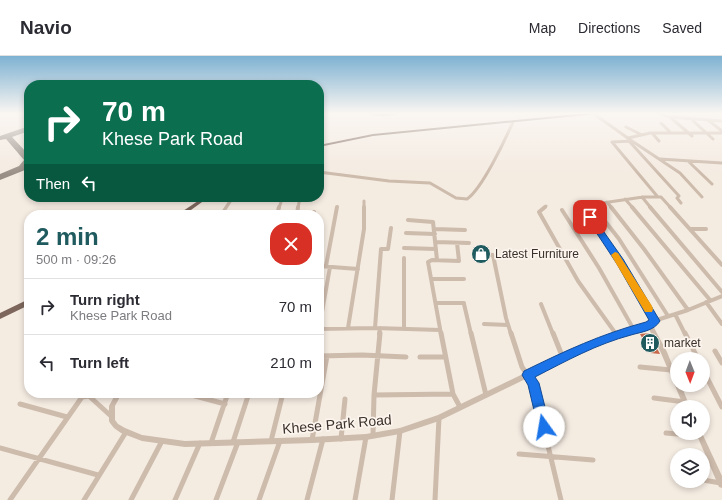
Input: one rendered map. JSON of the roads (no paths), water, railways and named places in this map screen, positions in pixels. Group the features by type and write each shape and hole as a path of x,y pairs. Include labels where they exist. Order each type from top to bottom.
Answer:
{"main road":[{"path":"324,145 387,134"},
{"path":"188,210 200,202"},
{"path":"0,316 24,304"}],"street":[{"path":"324,173 393,181 430,183 456,198 467,199 478,186 500,150 508,134"},
{"path":"622,134 680,173 702,197"},
{"path":"648,134 640,135 630,140 612,142 657,196"},
{"path":"653,134 659,140"},
{"path":"707,134 713,139"},
{"path":"630,140 680,197 677,198 681,203"},
{"path":"660,159 722,163"},
{"path":"688,161 712,184"},
{"path":"670,368 652,323 620,262 582,206 642,197 657,196 663,198 722,265"},
{"path":"642,197 722,292"},
{"path":"625,199 708,301 722,324"},
{"path":"348,328 365,215 364,201"},
{"path":"279,210 281,202"},
{"path":"607,202 644,249 688,310"},
{"path":"592,204 619,239 668,316"},
{"path":"546,206 539,212 578,280 616,334"},
{"path":"324,294 337,207"},
{"path":"562,210 599,268 634,330"},
{"path":"408,220 431,221 435,234 437,260"},
{"path":"373,435 381,249 388,249 391,228"},
{"path":"690,229 706,228"},
{"path":"434,229 465,230"},
{"path":"406,233 435,234"},
{"path":"436,242 469,243"},
{"path":"457,242 459,262 437,260 428,262 453,394 460,407"},
{"path":"404,248 436,249"},
{"path":"474,254 493,255 508,325 522,367 533,383 561,500"},
{"path":"404,258 404,329"},
{"path":"324,266 358,269"},
{"path":"431,280 464,280"},
{"path":"652,323 722,296"},
{"path":"436,303 464,303 486,395"},
{"path":"541,304 563,358"},
{"path":"674,314 694,352"},
{"name":"Khese Park Road","path":"111,416 116,426 133,436 185,444 322,440 366,437 400,431 439,418 587,346 616,334 634,330 652,323"},
{"path":"484,324 508,325"},
{"path":"324,329 377,328 440,330"},
{"path":"715,351 722,363"},
{"path":"324,356 406,357"},
{"path":"324,377 328,356"},
{"path":"420,357 445,357"},
{"path":"640,367 670,370"},
{"path":"710,384 722,407"},
{"path":"374,395 453,394"},
{"path":"10,500 66,417 81,398"},
{"path":"91,398 111,416 112,406 116,398"},
{"path":"203,398 225,404"},
{"path":"212,443 227,398"},
{"path":"216,500 236,442 248,398"},
{"path":"271,441 282,398"},
{"path":"312,440 320,398"},
{"path":"654,398 670,401"},
{"path":"341,439 345,399"},
{"path":"20,404 66,417"},
{"path":"435,500 439,418"},
{"path":"392,500 400,431"},
{"path":"84,500 98,475 126,432"},
{"path":"666,433 670,433"},
{"path":"355,500 366,437"},
{"path":"307,500 322,440"},
{"path":"702,440 722,483"},
{"path":"131,500 162,441"},
{"path":"259,500 280,441"},
{"path":"175,500 200,444"},
{"path":"0,448 98,475"},
{"path":"519,454 593,460"},
{"path":"710,481 722,483"}],"place":[{"name":"Latest Furniture","path":"481,254"},
{"name":"market","path":"650,343"}]}
